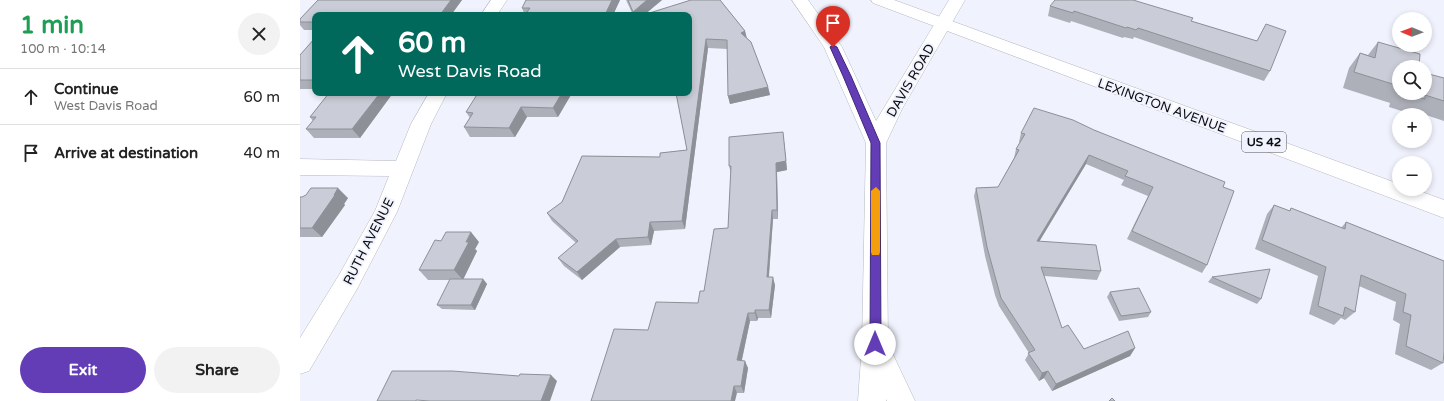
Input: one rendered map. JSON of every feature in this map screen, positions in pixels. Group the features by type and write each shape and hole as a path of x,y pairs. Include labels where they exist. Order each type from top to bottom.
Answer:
{"street":[{"path":"491,12 498,0"},
{"path":"800,0 833,47 876,143"},
{"name":"LEXINGTON AVENUE","path":"879,0 1444,210"},
{"name":"DAVIS ROAD","path":"872,401 875,344 876,143 892,109 957,0"},
{"name":"RUTH AVENUE","path":"300,362 348,282 386,212 421,124 436,96"},
{"path":"300,167 402,169"},
{"path":"875,344 901,401"}],"building":[{"path":"318,0 451,0 442,12 312,12 312,22 300,22 300,19"},
{"path":"526,0 612,0 606,12 527,12 530,8 522,8"},
{"path":"628,0 647,0 633,12"},
{"path":"691,0 720,0 745,31 741,33 751,42 768,87 728,96 727,40 706,39 682,221 650,222 648,237 616,239 577,272 558,258 578,241 547,213 562,202 582,156 660,157 660,153 687,150 677,96 692,96 692,12 653,12"},
{"path":"1055,0 1133,0 1193,18 1191,21 1257,41 1266,24 1286,31 1270,71 1138,28 1136,30 1126,28 1074,11 1073,13 1050,6"},
{"path":"312,41 312,80 300,80 300,55"},
{"path":"1378,42 1392,46 1392,52 1413,52 1420,54 1420,60 1392,60 1392,84 1354,72 1360,53 1375,58"},
{"path":"1432,75 1444,78 1444,101 1432,97"},
{"path":"327,96 378,96 352,129 306,129 316,117 310,117"},
{"path":"476,96 560,96 553,108 521,107 509,128 464,127 473,113 466,112"},
{"path":"1034,108 1073,120 1094,130 1225,182 1223,187 1234,191 1207,265 1132,231 1153,187 1125,176 1128,171 1089,155 1037,241 1096,245 1101,271 1041,267 1062,328 1068,325 1084,349 1128,331 1135,348 1056,384 1048,371 1042,373 1028,353 1035,350 1001,298 987,247 976,188 998,187 1019,150 1016,149 1025,134 1021,133"},
{"path":"783,132 786,161 776,163 777,210 772,210 767,277 773,277 769,310 755,310 755,313 748,313 737,360 745,361 741,386 734,386 731,401 591,401 614,329 648,330 656,302 698,303 700,291 704,291 714,229 728,228 731,166 729,166 729,137"},
{"path":"311,188 338,188 335,195 312,228 300,228 300,197 306,195"},
{"path":"1274,205 1290,211 1291,208 1345,229 1346,222 1444,261 1443,363 1406,346 1411,315 1403,312 1406,294 1361,275 1355,312 1345,307 1343,316 1318,306 1326,267 1262,240"},
{"path":"446,232 471,232 466,242 469,242 454,270 419,270 435,240 441,241"},
{"path":"1270,269 1261,299 1212,277"},
{"path":"450,279 483,279 471,305 437,305"},
{"path":"1139,288 1151,312 1121,316 1110,292"},
{"path":"392,371 452,371 519,376 520,374 551,375 541,401 377,401"}],"slow traffic":[{"path":"875,252 876,191"}],"route":[{"path":"833,47 876,143 875,344"}]}
